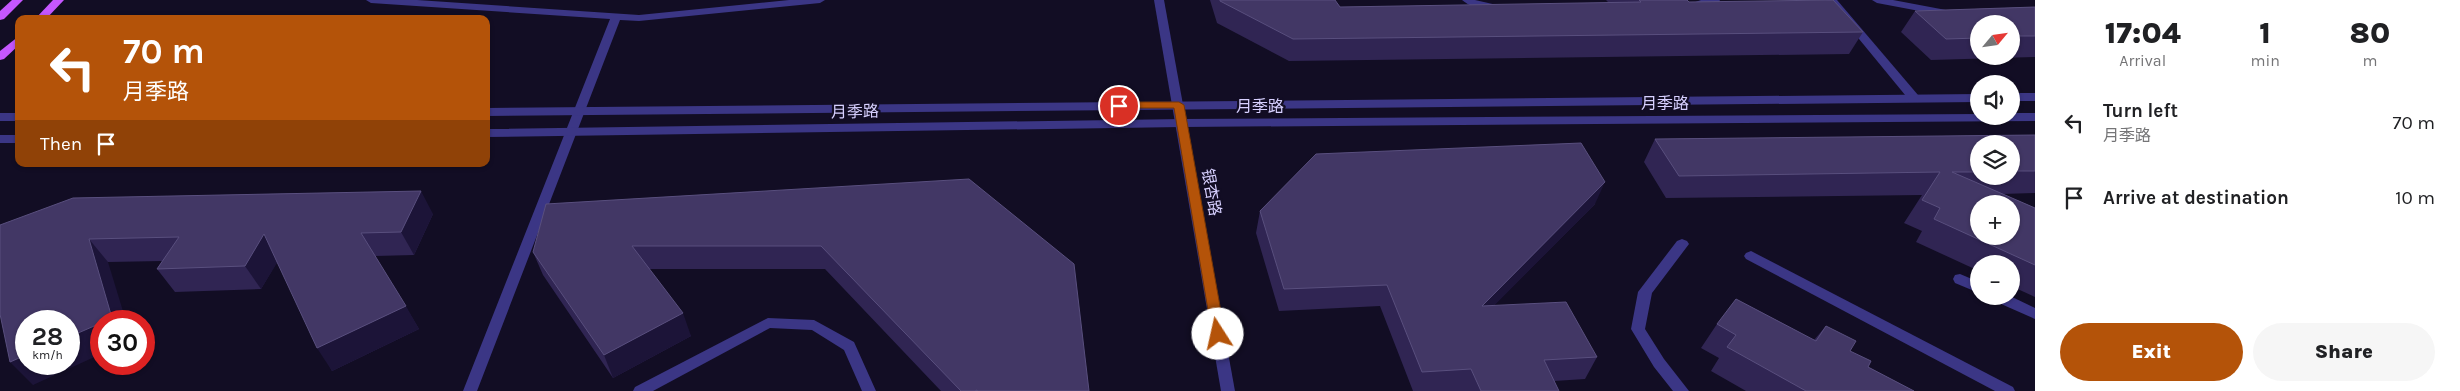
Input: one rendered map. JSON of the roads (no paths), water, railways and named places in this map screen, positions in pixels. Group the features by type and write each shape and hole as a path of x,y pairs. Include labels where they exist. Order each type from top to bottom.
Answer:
{"main road":[{"path":"0,17 18,0"},
{"path":"44,15 59,0"},
{"path":"0,57 15,43"}],"street":[{"path":"371,0 639,18 820,0"},
{"name":"银杏路","path":"1159,0 1228,391"},
{"path":"1467,0 1478,5 1506,8"},
{"path":"1679,7 1715,0"},
{"path":"1832,0 1914,98"},
{"path":"1877,0 1960,16"},
{"path":"470,391 616,16"},
{"path":"2020,97 2035,97"},
{"name":"月季路","path":"490,112 1970,98"},
{"path":"0,117 15,117"},
{"name":"月季路","path":"490,133 1182,123 2035,117"},
{"path":"0,139 15,139"},
{"path":"1682,244 1645,292 1638,328 1659,363 1682,391"},
{"path":"1751,256 2008,391"},
{"path":"1960,279 1970,284"},
{"path":"2016,305 2035,314"},
{"path":"640,391 768,323 814,325 849,346 869,391"}]}
